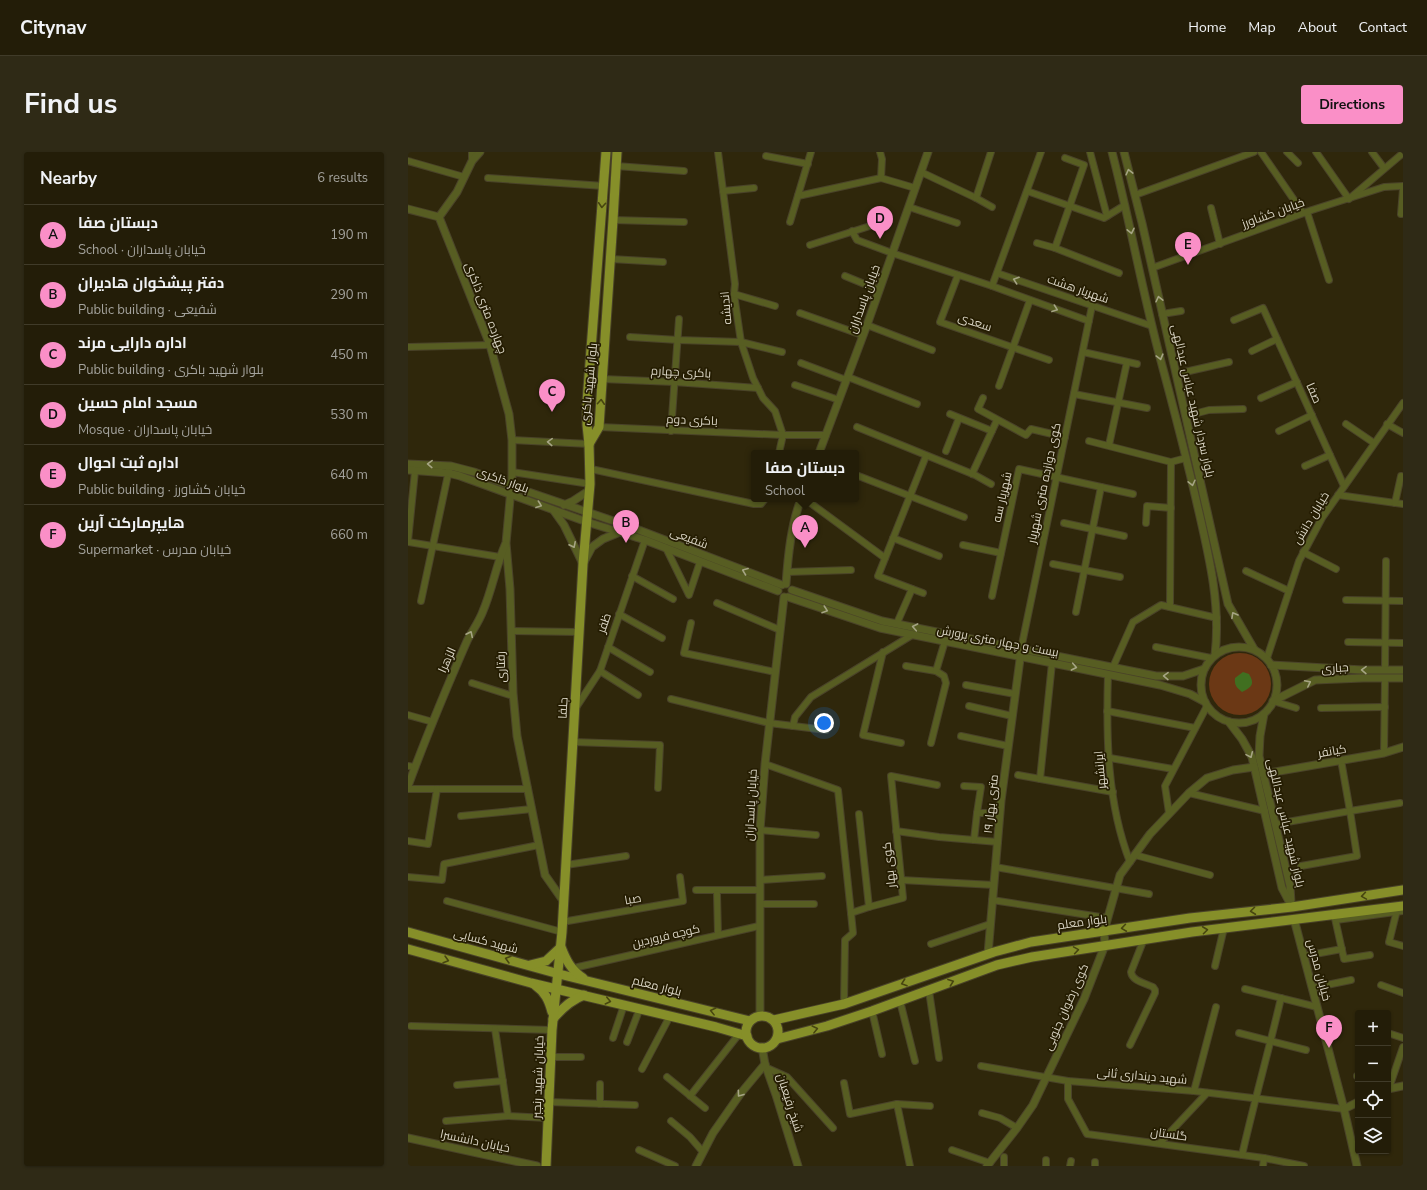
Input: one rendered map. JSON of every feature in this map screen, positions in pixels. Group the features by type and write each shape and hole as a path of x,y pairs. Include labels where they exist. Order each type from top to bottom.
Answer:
{"main road":[{"name":"بلوار شهید باکری","path":"589,444 587,402 606,152"},
{"name":"بلوار شهید باکری","path":"589,444 599,427 617,152"},
{"name":"جلفا","path":"558,974 564,902 583,564 590,487 591,469 589,444"},
{"name":"بلوار معلم","path":"774,1020 844,1004 988,954 1031,942 1190,918 1292,907 1403,890"},
{"path":"1292,907 1294,919"},
{"path":"777,1039 827,1026 872,1011 997,965 1032,957 1224,928 1294,919 1335,917 1400,909"},
{"name":"شهید کسایی","path":"408,932 558,974"},
{"path":"528,965 546,961 560,947 569,966 575,973 587,981"},
{"path":"408,949 531,983 716,1027 743,1035 755,1046 762,1047 773,1044 777,1039 778,1028 774,1020 765,1016 760,1016 750,1021 743,1035"},
{"path":"480,969 485,968 488,964 489,958 486,954"},
{"name":"بلوار معلم","path":"558,974 750,1021"},
{"name":"خیابان شهید رنجبر","path":"546,1166 552,1030 558,974"},
{"path":"531,983 542,990 546,996 550,1004 553,1019"},
{"path":"553,1019 564,1006 584,995"}],"street":[{"path":"472,152 472,160"},
{"path":"408,209 439,217 457,192 472,160 480,152"},
{"name":"اندیشه","path":"718,152 741,342 753,378 763,398 775,411 783,435"},
{"path":"790,222 811,152"},
{"path":"880,152 882,159 881,178"},
{"name":"خیابان پاسداران","path":"820,450 867,325 928,152"},
{"path":"976,198 990,152"},
{"path":"992,286 1027,191 1039,152"},
{"path":"1090,152 1107,216"},
{"name":"بلوار سردار شهید عباس عبدالهی","path":"1112,152 1152,326 1186,458 1210,560 1217,618 1217,637 1213,657"},
{"name":"بلوار سردار شهید عباس عبدالهی","path":"1124,152 1152,268 1228,604 1254,649"},
{"path":"1135,195 1242,154 1254,152"},
{"path":"1261,152 1305,213 1330,280"},
{"path":"1288,152 1298,164"},
{"path":"1316,152 1348,199 1403,153"},
{"path":"1372,152 1384,168"},
{"path":"766,156 808,164"},
{"path":"1055,248 1084,165 1066,158"},
{"path":"408,161 464,177"},
{"path":"616,166 684,171"},
{"path":"921,172 992,207"},
{"path":"488,178 604,186"},
{"path":"798,196 881,178 915,188"},
{"name":"خیابان کشاورز","path":"1152,268 1305,213 1384,187 1403,186"},
{"path":"723,191 754,188"},
{"path":"1401,214 1403,189"},
{"path":"1027,191 1104,218 1125,205"},
{"path":"909,207 957,222"},
{"path":"1211,208 1220,244"},
{"name":"چهارده متری ذاکری","path":"439,217 490,345 509,414 512,440 512,472 506,543"},
{"path":"613,220 684,222"},
{"path":"810,245 870,226"},
{"path":"852,232 858,240 892,253 992,286 1089,321"},
{"path":"1037,243 1055,248 1119,274"},
{"path":"611,259 663,262"},
{"path":"1140,269 1152,268"},
{"name":"شهریار هشت","path":"997,273 1152,326"},
{"name":"سعدی","path":"958,275 940,322 1050,360"},
{"path":"845,276 879,290"},
{"path":"734,294 775,306"},
{"path":"999,386 1030,300"},
{"name":"کوی دوازده متری شهریار","path":"1022,649 1092,306"},
{"name":"صفا","path":"1234,320 1263,308 1344,486"},
{"path":"1162,314 1181,311"},
{"path":"800,314 862,335"},
{"path":"671,430 679,319"},
{"path":"867,325 932,350"},
{"path":"630,337 741,342 782,352"},
{"path":"1252,351 1278,340"},
{"path":"408,347 490,345"},
{"path":"1083,352 1137,364"},
{"path":"1109,445 1127,362"},
{"path":"1176,374 1229,362"},
{"path":"801,363 917,404"},
{"name":"باکری چهارم","path":"602,380 674,382 758,388"},
{"path":"1261,398 1297,382"},
{"path":"795,385 839,400"},
{"path":"1074,394 1147,408"},
{"path":"983,398 978,409 1026,435 1031,429 1065,437"},
{"name":"خیابان دانش","path":"1267,658 1303,552 1322,518 1403,403"},
{"path":"1186,416 1208,410 1243,409"},
{"path":"950,414 992,431"},
{"path":"1279,431 1312,415"},
{"path":"946,451 959,418"},
{"path":"972,474 997,420"},
{"path":"1346,424 1374,443"},
{"path":"1387,424 1403,433"},
{"name":"باکری دوم","path":"599,427 783,435 826,435"},
{"path":"857,427 972,474 991,484"},
{"path":"780,450 783,435"},
{"path":"512,440 589,444"},
{"path":"1089,441 1171,462 1186,458"},
{"path":"1305,466 1330,455"},
{"path":"923,592 878,576 926,456"},
{"path":"1170,606 1171,462"},
{"name":"بلوار ذاکری","path":"408,464 451,466 474,472 587,512"},
{"path":"421,601 448,473 451,466"},
{"path":"591,469 754,504 761,504 763,502"},
{"name":"شهریار سه","path":"992,596 1019,469 1133,494"},
{"path":"411,470 408,542 500,557"},
{"name":"بلوار ذاکری","path":"411,470 448,473 460,476 587,522"},
{"path":"512,472 590,487"},
{"path":"859,476 964,517"},
{"path":"1395,503 1401,476"},
{"path":"564,505 573,501 590,487"},
{"path":"1076,612 1101,487"},
{"path":"1338,495 1403,504"},
{"path":"782,586 790,586 792,594 786,597 780,595 782,586 787,572 796,510 800,502"},
{"path":"809,502 885,558"},
{"path":"1146,524 1147,506 1171,508"},
{"path":"554,511 564,525 583,564"},
{"name":"شفیعی","path":"587,512 631,527 701,558"},
{"name":"شفیعی","path":"587,522 701,558 782,586"},
{"path":"1064,524 1124,536"},
{"path":"583,564 592,547 603,538 620,532"},
{"path":"893,538 940,556"},
{"name":"ظفر","path":"575,710 600,671 645,540"},
{"name":"الزهرا","path":"408,787 411,766 433,722 472,632 482,613 506,543"},
{"name":"رفتاری","path":"506,543 510,589 513,696 517,736 545,875 564,902"},
{"path":"963,545 1001,553"},
{"path":"666,548 689,595 701,558"},
{"path":"1303,552 1336,569"},
{"path":"1384,753 1386,561"},
{"path":"1053,564 1120,577"},
{"path":"787,572 851,570"},
{"path":"1246,571 1289,591"},
{"path":"632,576 673,599"},
{"path":"897,624 912,589"},
{"name":"بیست و چهار متری پرورش","path":"792,590 897,624 1156,676 1183,676 1204,669"},
{"name":"خیابان پاسداران","path":"760,1016 760,830 769,723 780,630 786,597"},
{"name":"بیست و چهار متری پرورش","path":"786,597 880,628 1108,674 1160,686 1190,694 1206,704"},
{"path":"1346,600 1403,601"},
{"path":"718,603 780,630"},
{"path":"1113,667 1134,622 1161,605 1217,618"},
{"path":"619,614 662,638"},
{"path":"691,623 684,653 775,672"},
{"path":"511,631 579,632"},
{"path":"793,726 795,717 811,697 912,635"},
{"path":"936,671 944,641"},
{"path":"1348,642 1403,643"},
{"path":"608,647 650,672"},
{"path":"1156,647 1213,657"},
{"path":"1233,647 1254,649 1267,658 1277,679 1277,688 1273,701 1264,714 1253,720 1241,723 1229,722 1213,713 1201,694 1200,681 1204,669 1213,657 1224,650 1233,647"},
{"name":"۱۹ متری بهار","path":"988,954 1000,814 1022,649"},
{"path":"883,652 864,735 900,743"},
{"path":"1040,779 1052,663"},
{"name":"جباری","path":"1271,665 1363,670 1403,678"},
{"path":"906,666 936,671 944,676 946,684 931,743"},
{"name":"جباری","path":"1273,701 1314,680 1385,674 1403,670"},
{"path":"600,671 638,695"},
{"name":"ایرانشهر","path":"1108,674 1107,711 1114,807 1122,841 1130,862"},
{"path":"472,684 513,696"},
{"path":"966,685 1015,694"},
{"path":"671,699 769,723 826,730"},
{"path":"1273,701 1296,708"},
{"path":"1169,813 1164,786 1206,704"},
{"path":"969,706 1012,716"},
{"path":"1320,708 1385,707"},
{"path":"1107,711 1195,728"},
{"name":"بلوار شهید عباس عبداللهی","path":"1264,714 1260,736 1259,756 1290,886 1292,907"},
{"path":"408,715 433,722"},
{"name":"بلوار شهید عباس عبداللهی","path":"1229,722 1242,739 1252,757 1282,888 1292,907"},
{"path":"961,736 1008,746"},
{"path":"573,742 660,745 658,788"},
{"name":"کیانفر","path":"1263,774 1384,753 1403,747"},
{"path":"1110,758 1174,769"},
{"path":"1301,866 1358,856 1341,760"},
{"path":"765,764 838,790 853,933 845,940 844,1004"},
{"path":"1105,945 1104,931 1120,876 1150,834 1189,793 1207,778 1233,770 1254,767"},
{"path":"1018,775 1113,792"},
{"name":"کوی بهار","path":"851,913 903,898 891,776 937,785"},
{"path":"964,786 980,787 974,840"},
{"path":"408,787 437,789 528,789"},
{"path":"408,841 428,844 437,789"},
{"path":"1189,793 1265,811"},
{"path":"1276,824 1400,803"},
{"path":"461,816 532,808"},
{"path":"977,813 1000,814"},
{"path":"859,814 869,907"},
{"path":"760,830 816,835"},
{"path":"896,831 939,837 998,842"},
{"path":"408,877 442,880 444,864 539,845"},
{"path":"1135,855 1210,875"},
{"path":"566,865 626,856"},
{"path":"995,867 1149,894"},
{"path":"760,880 822,876"},
{"name":"صبا","path":"562,922 683,901 680,877"},
{"path":"901,880 994,885"},
{"path":"696,890 760,890"},
{"path":"717,894 718,935"},
{"path":"992,900 1107,918"},
{"path":"446,901 562,932"},
{"path":"760,904 814,904"},
{"path":"1400,909 1389,942 1403,946"},
{"path":"1335,917 1344,959 1370,956"},
{"name":"خیابان مدرس","path":"1294,919 1344,1109 1357,1166"},
{"path":"931,944 990,924"},
{"name":"کوچه فروردین","path":"578,967 760,926"},
{"path":"1215,966 1224,928"},
{"path":"1130,1045 1155,990 1153,987 1133,979 1131,975 1144,939"},
{"name":"کوی رضوان جنوبی","path":"1046,1076 1084,998 1105,945"},
{"path":"1304,956 1342,950"},
{"path":"1312,988 1351,980"},
{"path":"1381,985 1403,993"},
{"path":"1246,989 1317,1007"},
{"path":"929,991 939,1058"},
{"path":"1242,1155 1281,998"},
{"path":"900,1001 915,1061"},
{"path":"613,1038 624,1005"},
{"path":"1194,1092 1216,1007"},
{"path":"627,1042 640,1008"},
{"path":"872,1011 882,1054"},
{"path":"642,1069 670,1016"},
{"path":"411,1026 552,1030"},
{"path":"495,1029 508,1116"},
{"path":"1239,1033 1306,1050"},
{"path":"1391,1034 1403,1038"},
{"path":"690,1096 743,1035"},
{"name":"شیخ رفیعیان","path":"762,1047 766,1066 798,1166"},
{"path":"1391,1075 1403,1047"},
{"path":"551,1057 581,1057"},
{"path":"696,1166 713,1133 752,1078 766,1066 787,1077 833,1128"},
{"name":"شهید دینداری ثانی","path":"981,1066 1068,1081 1207,1093 1344,1109"},
{"path":"952,1150 988,1164 1018,1128 1033,1105 1046,1076"},
{"path":"668,1077 705,1108"},
{"path":"457,1085 503,1081"},
{"name":"گلستان","path":"1068,1081 1068,1099 1087,1134 1264,1158 1304,1166"},
{"path":"844,1083 850,1114 897,1104 930,1106"},
{"path":"600,1084 600,1104"},
{"path":"1391,1088 1403,1086"},
{"path":"1160,1144 1207,1093"},
{"path":"549,1102 635,1105"},
{"path":"897,1104 910,1166"},
{"path":"1344,1109 1355,1104"},
{"path":"982,1113 1000,1118 1018,1128"},
{"path":"446,1121 508,1116 548,1118"},
{"path":"671,1121 690,1137 703,1152"},
{"name":"خیابان دانشسرا","path":"408,1138 537,1166"},
{"path":"639,1150 675,1166"},
{"path":"1004,1157 1004,1166"},
{"path":"1263,1166 1264,1158"}],"shaded area":[{"path":"1234,653 1246,653 1262,662 1269,672 1271,684 1269,696 1262,706 1246,715 1234,715 1223,710 1214,701 1209,690 1209,678 1214,667 1223,658"},
{"path":"1243,672 1249,674 1252,680 1252,685 1242,692 1236,686 1235,678"}],"place":[{"name":"مسجد امام حسین","path":"880,239"},
{"name":"اداره ثبت احوال","path":"1188,265"},
{"name":"اداره دارایی مرند","path":"552,412"},
{"name":"دفتر پیشخوان هادیران","path":"626,543"},
{"name":"دبستان صفا","path":"805,548"},
{"name":"هایپرمارکت آرین","path":"1329,1048"}]}
